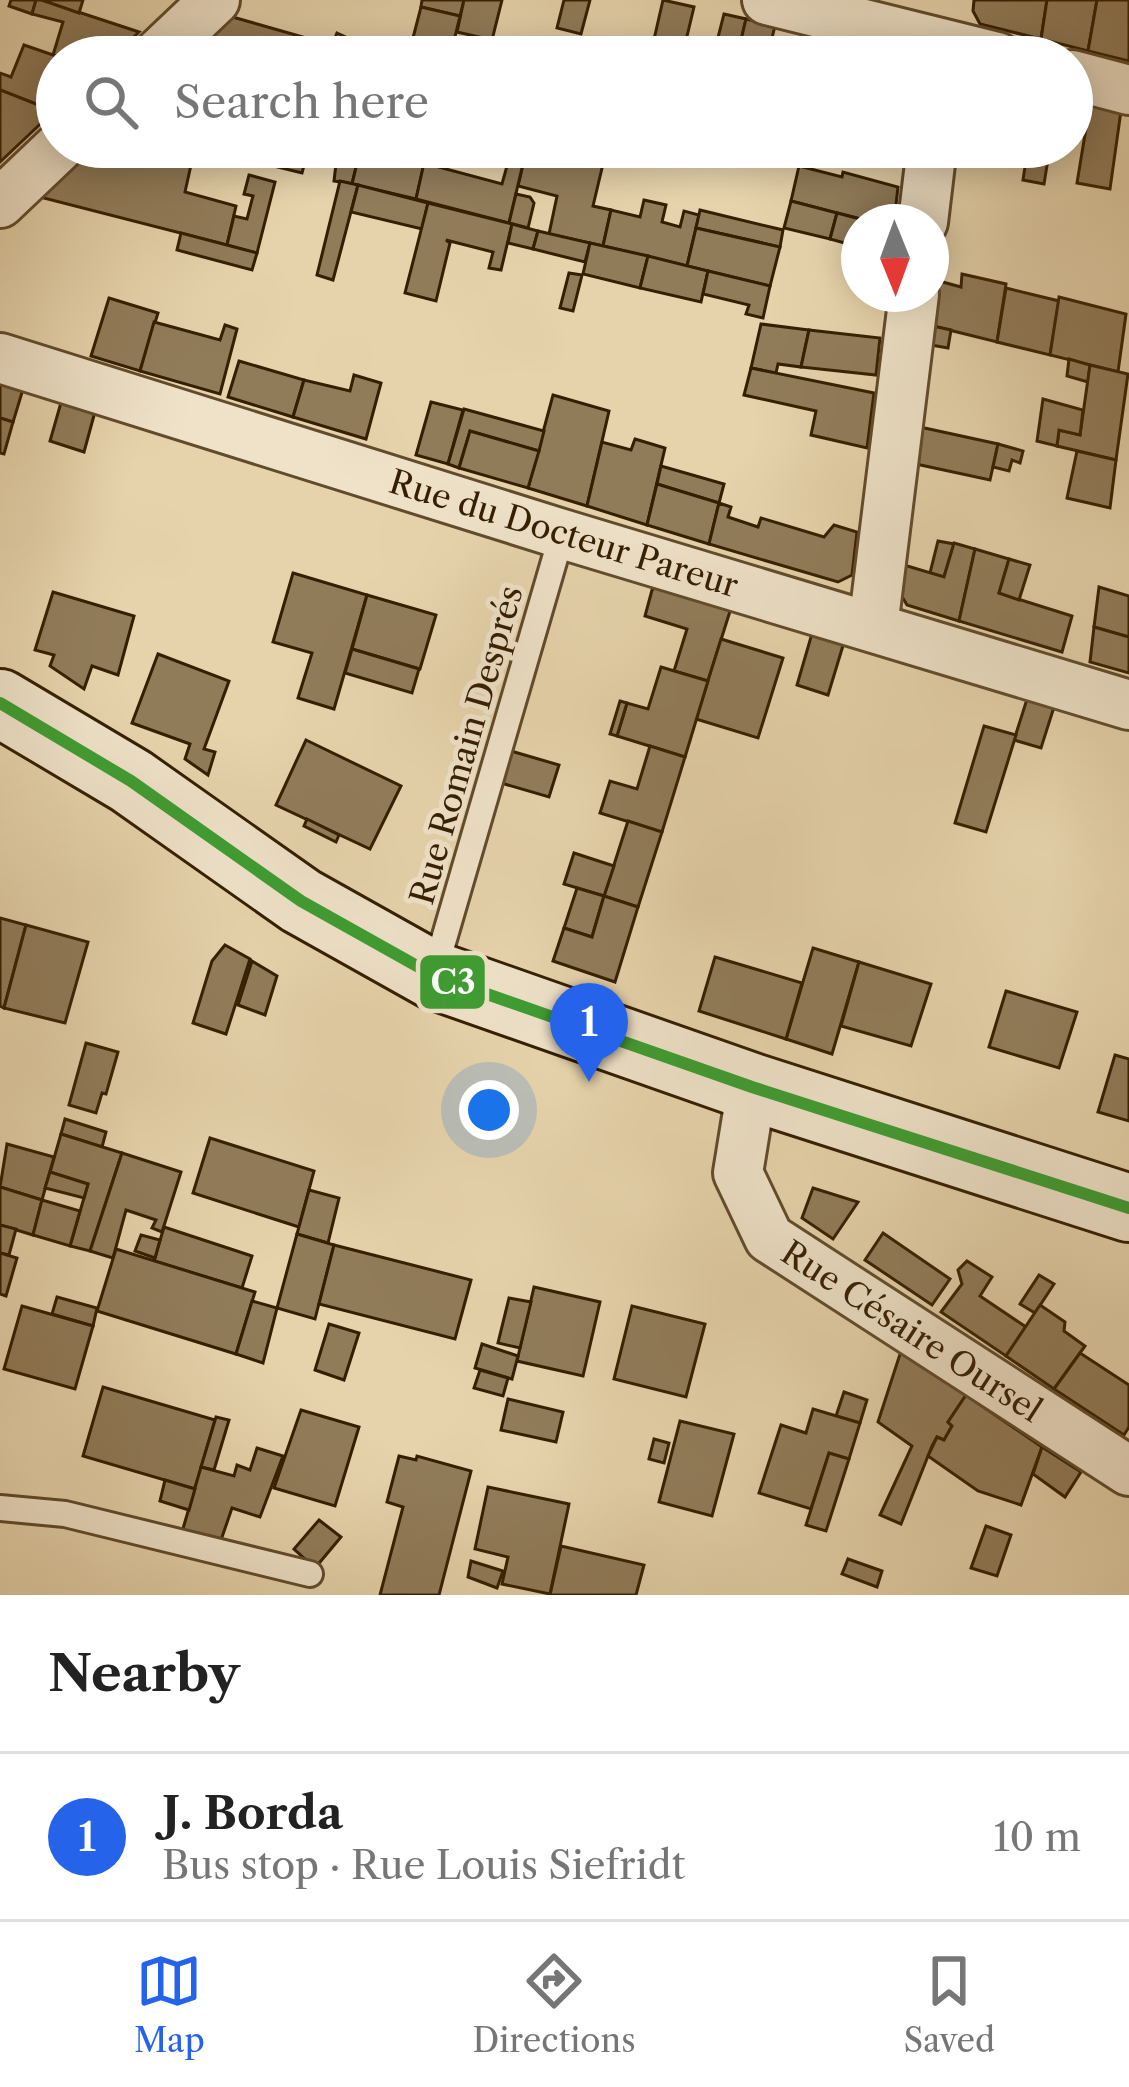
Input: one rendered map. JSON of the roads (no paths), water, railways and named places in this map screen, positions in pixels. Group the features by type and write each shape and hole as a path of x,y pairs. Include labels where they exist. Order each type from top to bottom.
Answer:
{"street":[{"path":"177,36 215,0"},
{"path":"767,0 946,34"},
{"path":"1093,81 1129,90"},
{"path":"0,203 37,168"},
{"path":"925,204 929,168"},
{"path":"874,627 912,312"},
{"name":"Rue du Docteur Pareur","path":"0,358 1129,705"},
{"path":"0,703 131,781 301,901 433,975 752,1087 1129,1208"},
{"name":"Rue Césaire Oursel","path":"752,1087 738,1173 770,1238 1129,1472"}],"lane":[{"name":"Rue Romain Després","path":"433,975 562,534"},
{"path":"0,1508 65,1514 310,1574"}],"place":[{"name":"J. Borda","path":"589,1082"}]}
